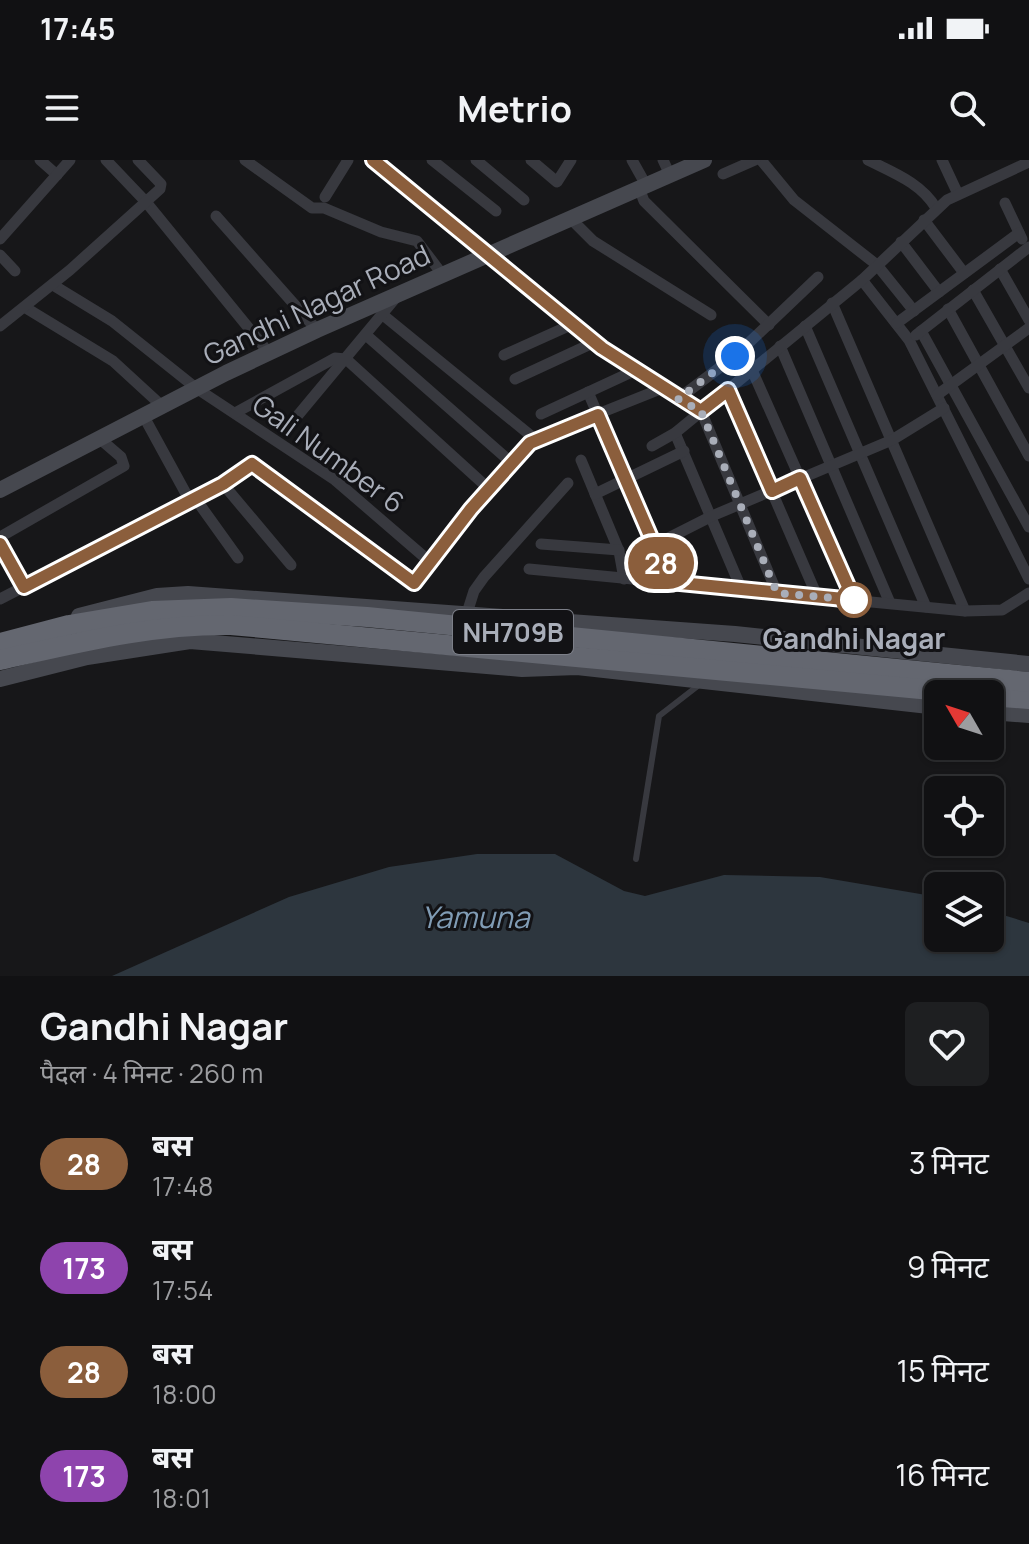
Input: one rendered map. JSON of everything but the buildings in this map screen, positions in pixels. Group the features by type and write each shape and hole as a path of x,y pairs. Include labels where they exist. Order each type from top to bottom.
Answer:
{"highway":[{"name":"NH709B","path":"0,643 69,625 152,611 231,608 367,617 1029,682"},
{"name":"NH709B","path":"0,660 72,642 154,628 231,625 380,636 924,689"},
{"path":"1004,697 1029,699"}],"street":[{"path":"40,160 57,175"},
{"path":"0,239 70,160"},
{"path":"106,160 146,202 269,353"},
{"path":"0,326 53,285 162,186 138,160"},
{"path":"245,160 312,208 324,208 381,232 417,241 442,274"},
{"path":"325,197 348,160"},
{"path":"373,160 595,342 678,399 701,411 743,504 777,593"},
{"path":"432,160 496,211"},
{"path":"476,160 524,200"},
{"path":"531,160 557,182 571,160"},
{"path":"632,160 644,201 769,325"},
{"name":"Gandhi Nagar Road","path":"0,490 196,388 317,330 642,187 666,168 704,160"},
{"path":"723,174 755,160"},
{"path":"761,160 794,200 877,265 914,311"},
{"path":"868,160 907,179 928,195 936,208"},
{"path":"942,160 957,192"},
{"path":"652,446 675,433 862,280 936,208 957,192 1022,165"},
{"path":"909,340 1028,250 1005,203"},
{"path":"216,216 317,330"},
{"path":"570,218 593,241 711,315"},
{"path":"924,220 964,273"},
{"path":"897,323 1019,233"},
{"path":"901,242 939,292"},
{"path":"0,255 15,271"},
{"path":"1000,269 1029,320"},
{"path":"678,399 735,356 818,277"},
{"path":"862,280 909,340 1029,579"},
{"name":"Gali Number 6","path":"53,285 112,321 196,388 335,480 429,561"},
{"path":"973,290 1029,388"},
{"path":"289,426 401,291"},
{"path":"832,303 965,611"},
{"path":"26,308 113,361 162,406"},
{"path":"948,309 1029,456"},
{"path":"383,315 535,439"},
{"path":"504,355 573,324"},
{"path":"805,326 926,607"},
{"path":"937,395 1029,328"},
{"path":"921,331 953,384 1029,527"},
{"path":"366,335 512,463"},
{"path":"515,379 595,342"},
{"path":"780,346 890,603"},
{"path":"235,413 335,358 346,359 489,489"},
{"path":"541,414 636,370"},
{"path":"752,370 854,600"},
{"path":"0,599 223,484 252,464 413,583 489,489 535,439 663,388"},
{"path":"728,390 817,596"},
{"path":"588,392 670,582"},
{"path":"629,558 712,516 892,440 944,408"},
{"path":"143,415 192,499 238,558"},
{"path":"675,433 741,588"},
{"path":"0,537 122,468 125,463 121,457 99,438"},
{"path":"595,494 684,451"},
{"path":"581,460 619,550 624,579"},
{"path":"467,613 474,591 484,577 568,483"},
{"path":"223,484 291,565"},
{"path":"0,544 24,587"},
{"path":"541,544 619,550"},
{"path":"529,569 965,611 1002,610 1029,593"},
{"path":"0,635 130,602 188,594 467,613 1029,664"},
{"path":"522,669 527,618"},
{"path":"0,679 87,657 190,641 522,669 577,667 924,706"},
{"path":"917,705 922,653"},
{"path":"1004,713 1029,715"}],"lane":[{"path":"636,859 659,716 702,683"}],"water":[{"name":"Yamuna","path":"477,854 555,854 624,891 645,896 724,875 820,877 924,895 924,952 1004,952 1004,915 1029,923 1029,976 112,976 289,897 389,867"}],"bus line":[{"name":"28","path":"0,544 24,587 223,484 252,464 414,583 471,509 530,443 598,415 670,582 854,600 800,478 772,491 728,390 701,411 678,399 602,348 373,160"}],"place":[{"name":"Gandhi Nagar","path":"854,600"}],"route":[{"path":"735,356 678,399 701,411 743,504 777,593 854,600"}]}
